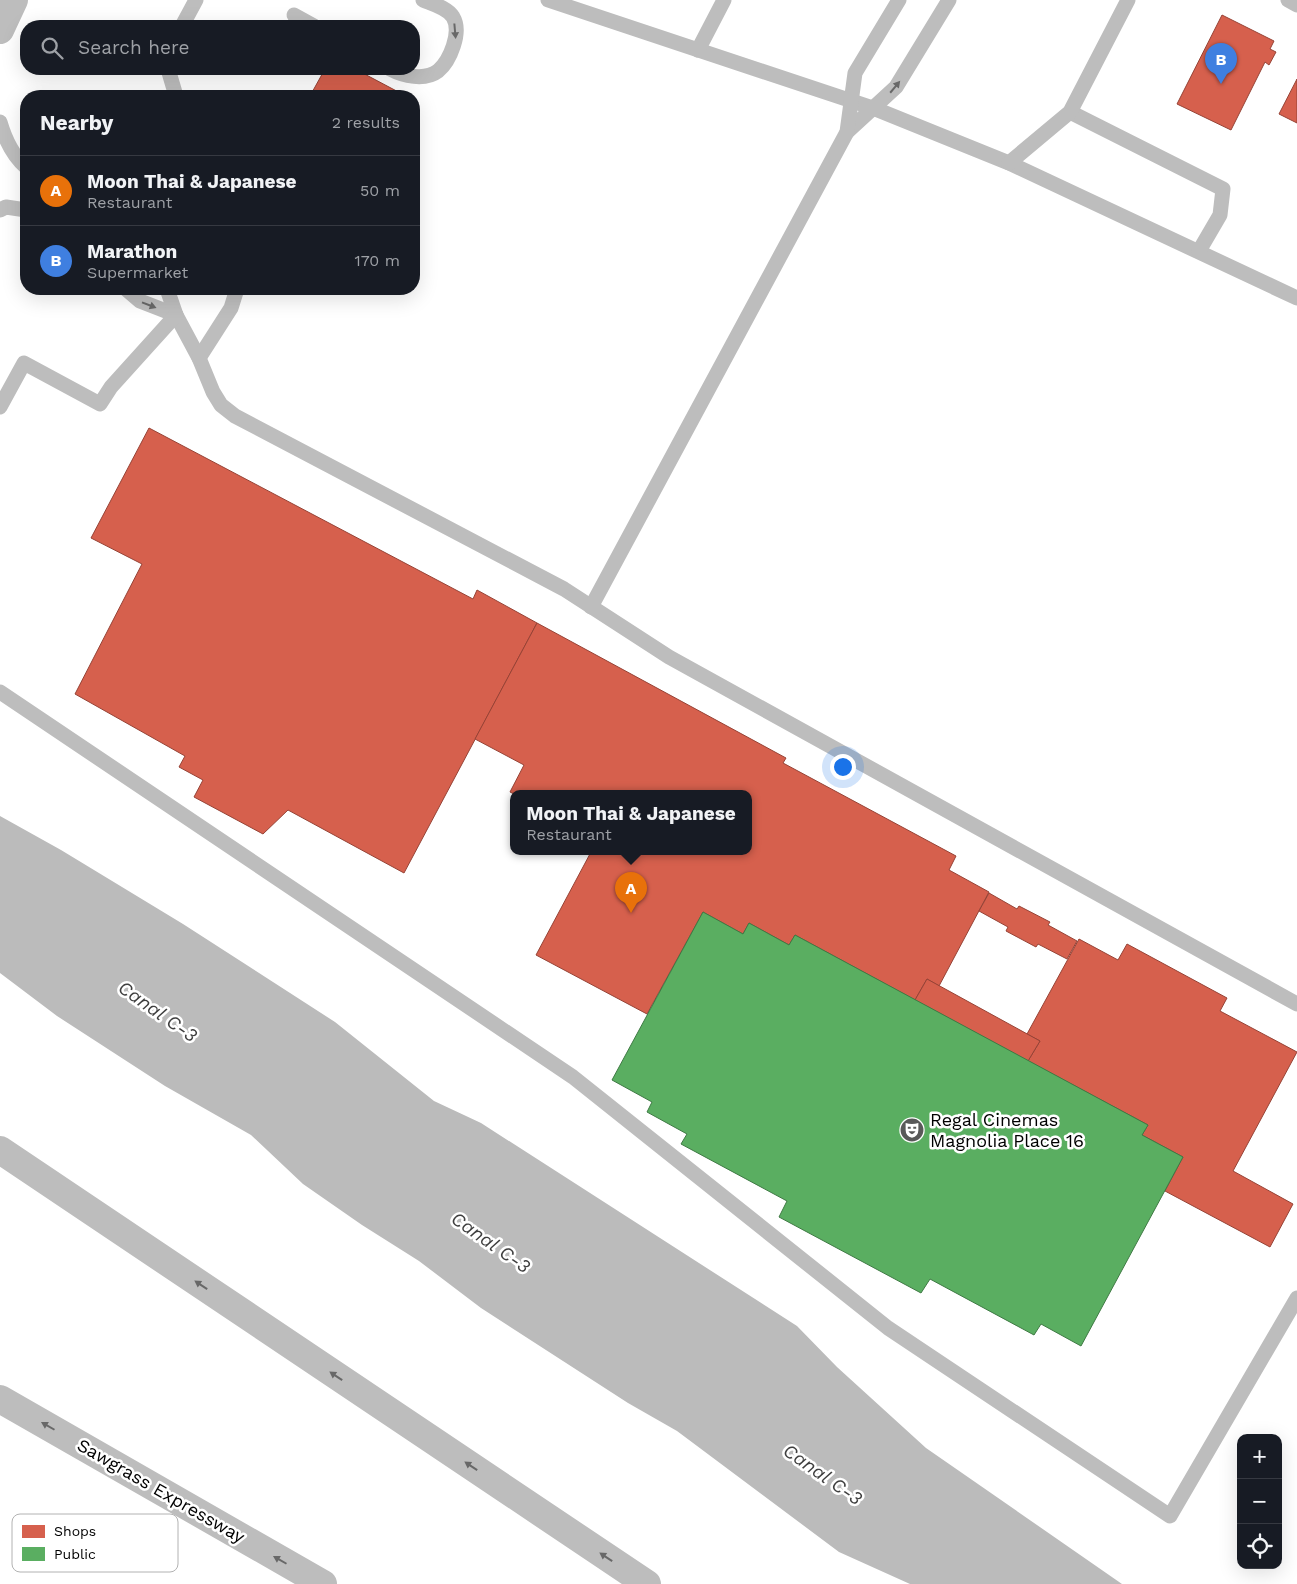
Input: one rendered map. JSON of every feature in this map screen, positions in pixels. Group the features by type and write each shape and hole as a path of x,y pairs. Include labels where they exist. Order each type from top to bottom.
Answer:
{"main road":[{"path":"0,30 14,0"},
{"path":"0,1150 647,1584"},
{"name":"Sawgrass Expressway","path":"0,1399 323,1584"}],"lane":[{"path":"185,20 196,0"},
{"path":"406,75 420,77 438,71 449,55 457,36 453,18 440,6 423,0"},
{"path":"548,0 873,108 1009,163 1297,298"},
{"path":"698,50 724,0"},
{"path":"847,132 856,73 899,0"},
{"path":"591,607 847,132 896,87 949,0"},
{"path":"1009,163 1070,112 1128,0"},
{"path":"1288,0 1297,4"},
{"path":"294,15 303,20"},
{"path":"170,75 174,90"},
{"path":"1070,112 1223,189 1220,215 1199,251"},
{"path":"0,122 5,141 20,160"},
{"path":"0,210 6,207 20,209"},
{"path":"133,295 140,301 176,315"},
{"path":"169,295 176,315 200,358 213,392 221,405 235,416 564,589 668,657 1297,1004"},
{"path":"200,358 231,308 235,295"},
{"path":"0,406 24,363 100,404 111,387 176,315"},
{"path":"0,692 573,1077 888,1328 1170,1516 1297,1298"}],"water":[{"name":"Canal C-3","path":"0,816 61,850 183,924 335,1022 434,1101 481,1123 797,1326 837,1367 926,1448 1122,1584 910,1584 839,1552 677,1431 628,1403 481,1308 419,1261 362,1225 303,1184 251,1135 165,1086 57,1016 0,973"}],"building: Shops":[{"path":"1222,15 1274,41 1270,49 1276,52 1269,65 1265,62 1231,130 1177,104"},
{"path":"322,75 366,75 395,90 313,90"},
{"path":"1297,79 1297,123 1279,114"},
{"path":"149,428 473,599 477,590 537,623 404,873 288,810 263,834 194,797 203,780 179,767 185,756 75,694 142,564 91,538"},
{"path":"537,623 786,758 783,763 956,856 949,870 989,892 939,986 927,979 915,1000 795,935 789,945 749,923 743,934 703,912 647,1014 536,955 589,855 752,855 752,790 511,790 524,765 475,739"},
{"path":"989,893 1017,909 1019,906 1050,922 1048,925 1077,941 1067,959 1038,944 1036,947 1006,931 1008,927 979,911"},
{"path":"1079,939 1118,960 1127,944 1227,998 1220,1011 1297,1052 1233,1171 1293,1204 1270,1247 1165,1191 1183,1157 1142,1135 1148,1125 1028,1061 1040,1041 1027,1034"},
{"path":"927,979 1040,1041 1028,1061 915,1000"}],"building: Public":[{"name":"Regal Cinemas Magnolia Place 16","path":"703,912 743,934 749,923 789,945 795,935 1148,1125 1142,1135 1183,1157 1081,1346 1041,1324 1034,1335 930,1279 921,1293 779,1217 787,1201 681,1144 687,1134 647,1112 652,1102 612,1080"}],"place":[{"name":"Marathon","path":"1221,84"},
{"name":"Moon Thai & Japanese","path":"631,913"},
{"name":"Regal Cinemas Magnolia Place 16","path":"912,1130"}]}
